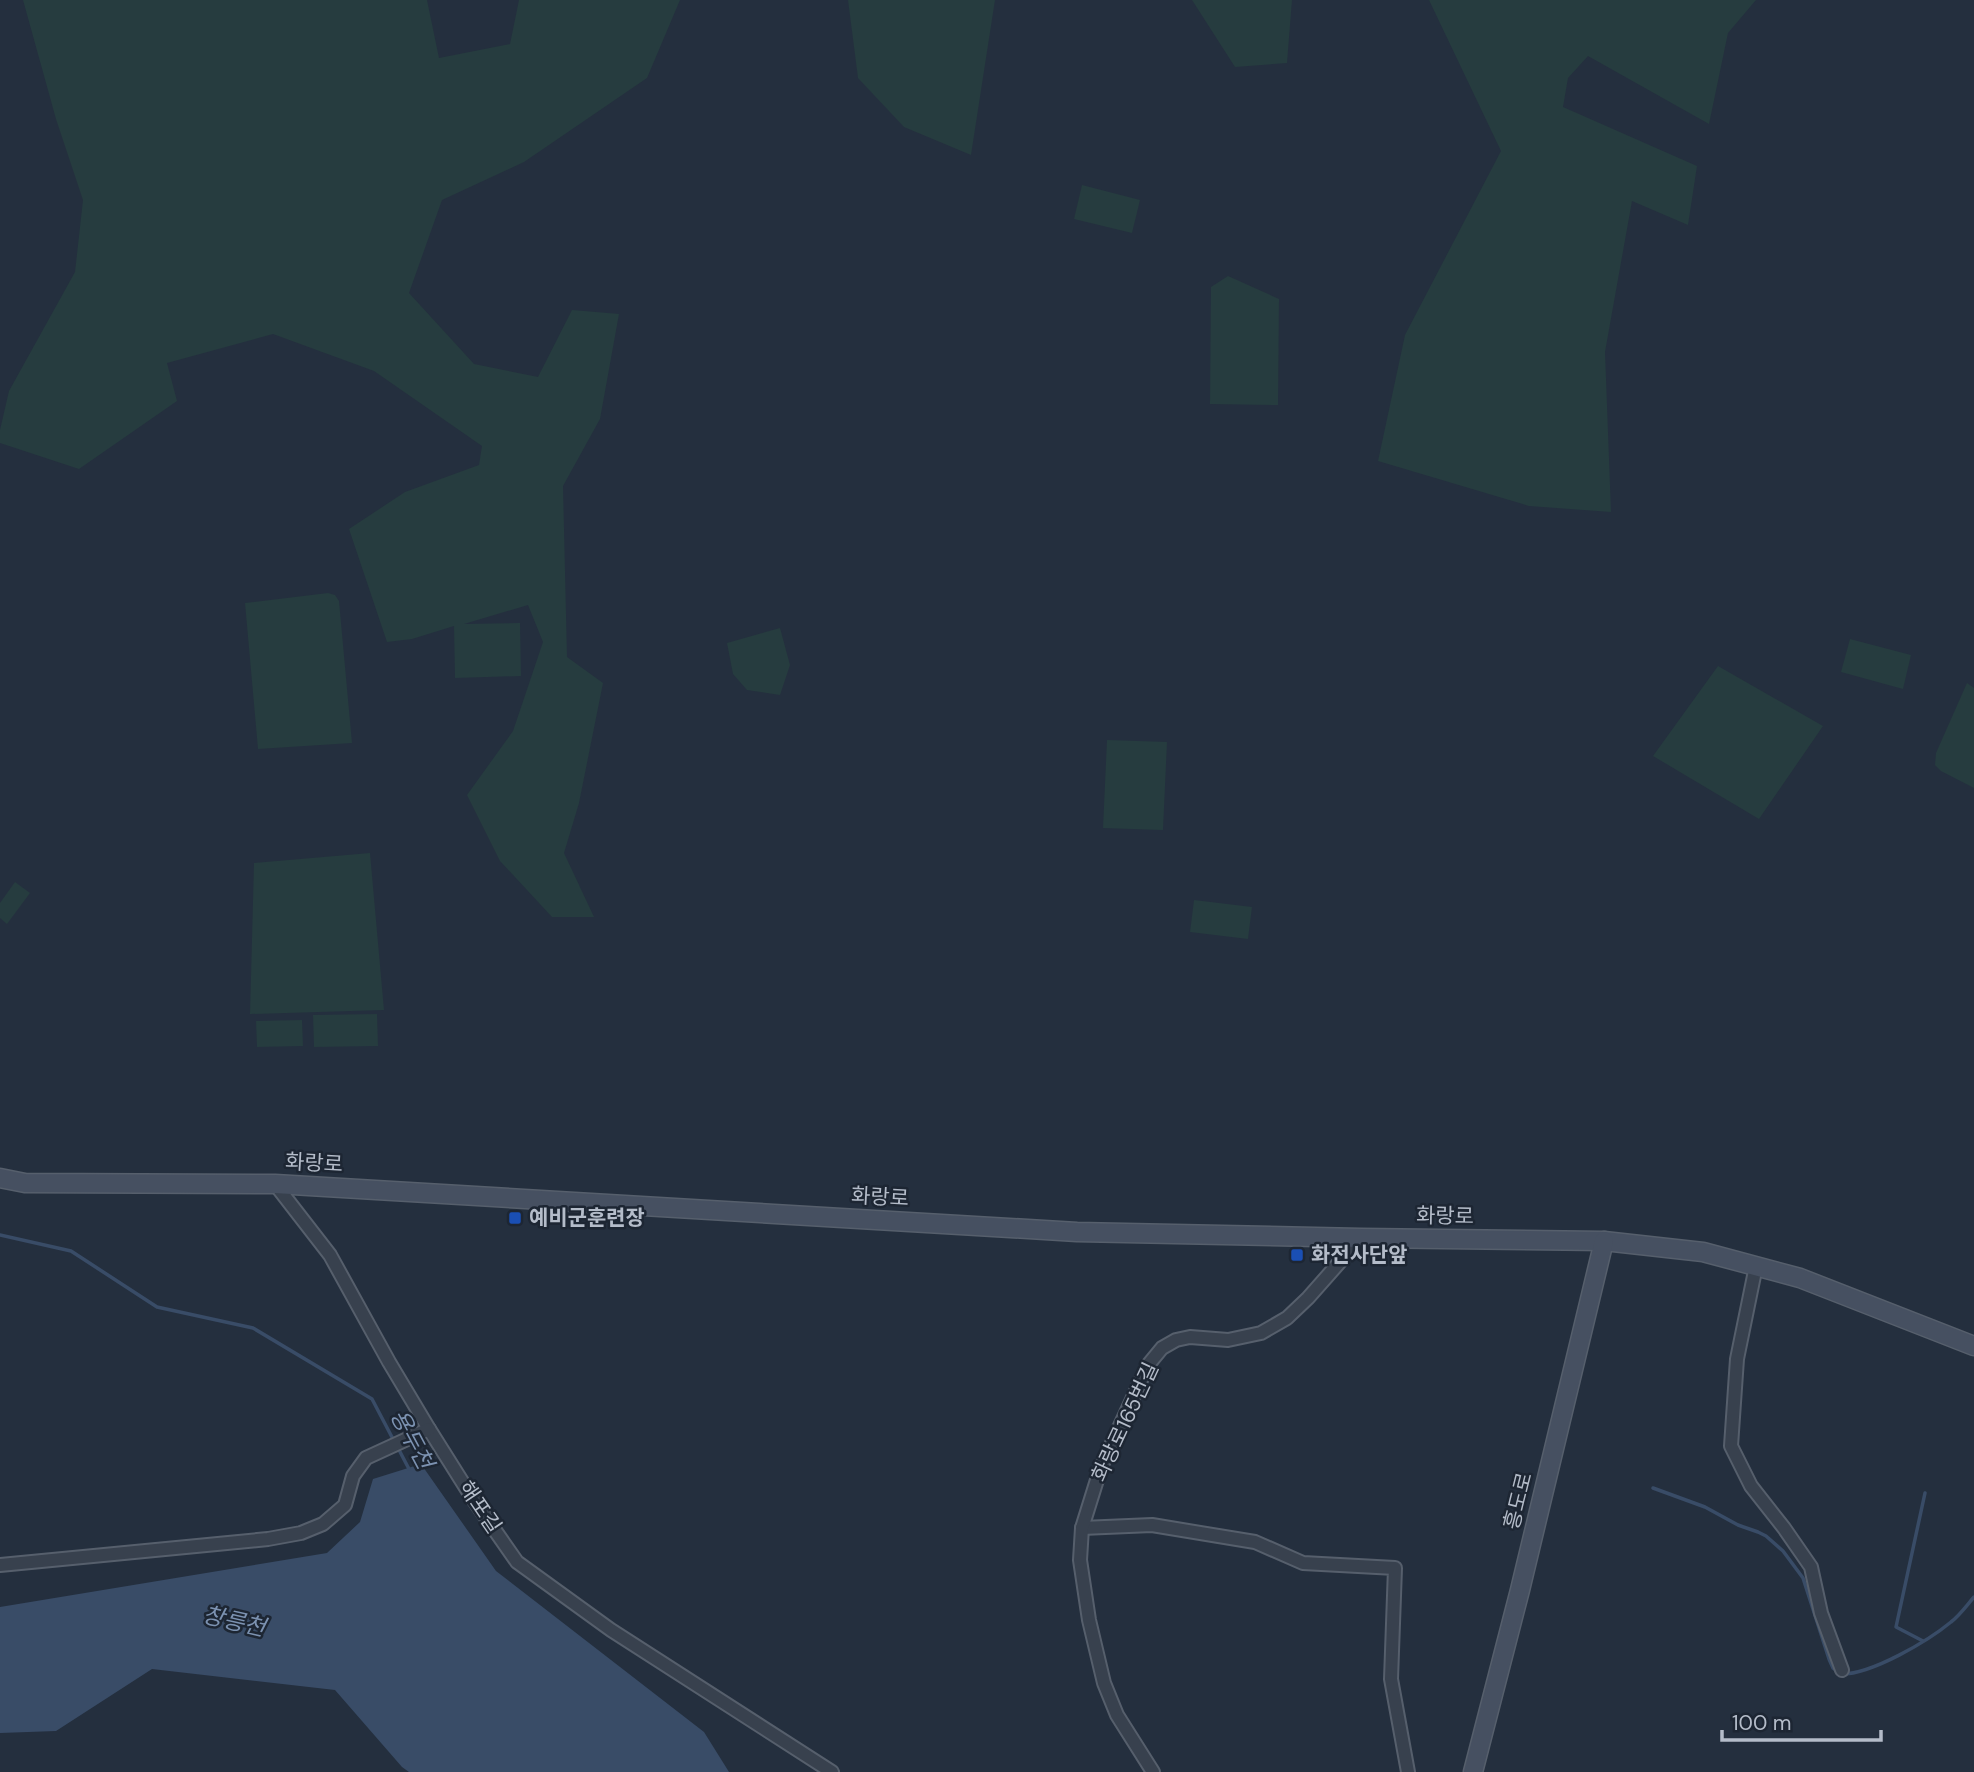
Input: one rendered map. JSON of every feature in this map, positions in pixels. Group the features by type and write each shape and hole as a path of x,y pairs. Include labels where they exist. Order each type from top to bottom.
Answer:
{"main road":[{"name":"화랑로","path":"0,1178 25,1183 275,1184 1077,1232 1604,1241 1703,1252 1800,1278 1974,1346"},
{"name":"흥도로","path":"1473,1772 1604,1241"}],"street":[{"name":"해포길","path":"275,1184 330,1255 429,1429 517,1562 611,1630 832,1772"},
{"name":"화랑로165번길","path":"1153,1772 1117,1716 1104,1683 1089,1619 1080,1560 1082,1528 1101,1467 1148,1365 1162,1348 1176,1339 1190,1337 1228,1340 1261,1333 1287,1318 1361,1238"},
{"path":"1756,1266 1737,1359 1731,1446 1751,1486 1811,1567 1821,1613 1842,1670"},
{"path":"0,1565 268,1539 301,1533 323,1524 345,1506 353,1476 366,1458 429,1429"},
{"path":"1082,1528 1152,1525 1255,1542 1303,1563 1395,1568 1391,1679 1408,1772"}],"green space":[{"path":"23,0 427,0 439,58 510,44 519,0 680,0 647,78 524,162 442,200 409,293 474,364 538,377 572,310 619,314 600,419 563,486 567,657 603,683 579,803 564,853 594,917 552,917 500,861 467,795 513,731 543,642 528,605 464,624 520,623 521,676 455,678 454,626 412,639 387,642 349,529 405,492 479,465 482,446 374,371 273,334 167,363 177,401 79,469 0,443 0,430 9,391 75,272 83,200 56,119"},
{"path":"848,0 995,0 971,155 904,127 858,78"},
{"path":"1192,0 1292,0 1287,63 1235,67"},
{"path":"1429,0 1756,0 1728,33 1709,124 1588,56 1568,78 1563,107 1697,166 1688,225 1632,201 1605,352 1611,512 1529,506 1378,461 1405,335 1501,151"},
{"path":"1082,185 1140,200 1132,233 1074,219"},
{"path":"1228,276 1279,299 1278,405 1210,404 1211,287"},
{"path":"328,593 335,595 339,601 352,743 258,749 245,603"},
{"path":"780,628 790,665 780,695 747,690 733,674 727,643"},
{"path":"1850,639 1911,655 1903,689 1841,672"},
{"path":"1718,666 1823,726 1759,819 1653,756"},
{"path":"1967,683 1974,688 1974,788 1941,771 1935,765 1936,753"},
{"path":"1107,740 1167,742 1163,830 1103,828"},
{"path":"370,853 384,1010 250,1014 254,863"},
{"path":"15,882 30,893 7,924 0,918 0,903"},
{"path":"1194,900 1252,907 1248,939 1190,932"},
{"path":"377,1014 378,1046 314,1047 313,1015"},
{"path":"302,1020 303,1046 257,1047 256,1021"}],"water":[{"name":"창릉천","path":"421,1464 496,1571 704,1732 729,1772 409,1772 335,1690 152,1669 56,1731 0,1733 0,1607 327,1553 360,1522 373,1479"}],"waterway":[{"name":"용두천","path":"0,1235 71,1251 157,1307 253,1328 372,1399 394,1441"},
{"name":"용두천","path":"398,1448 409,1469"},
{"path":"1653,1488 1705,1507 1738,1525 1758,1532 1783,1551 1803,1578 1829,1659 1833,1668 1842,1674 1868,1669 1914,1647 1951,1622 1974,1597"},
{"path":"1923,1641 1896,1627 1925,1493"}],"place":[{"name":"예비군훈련장","path":"515,1218"},
{"name":"화전사단앞","path":"1297,1255"}]}
